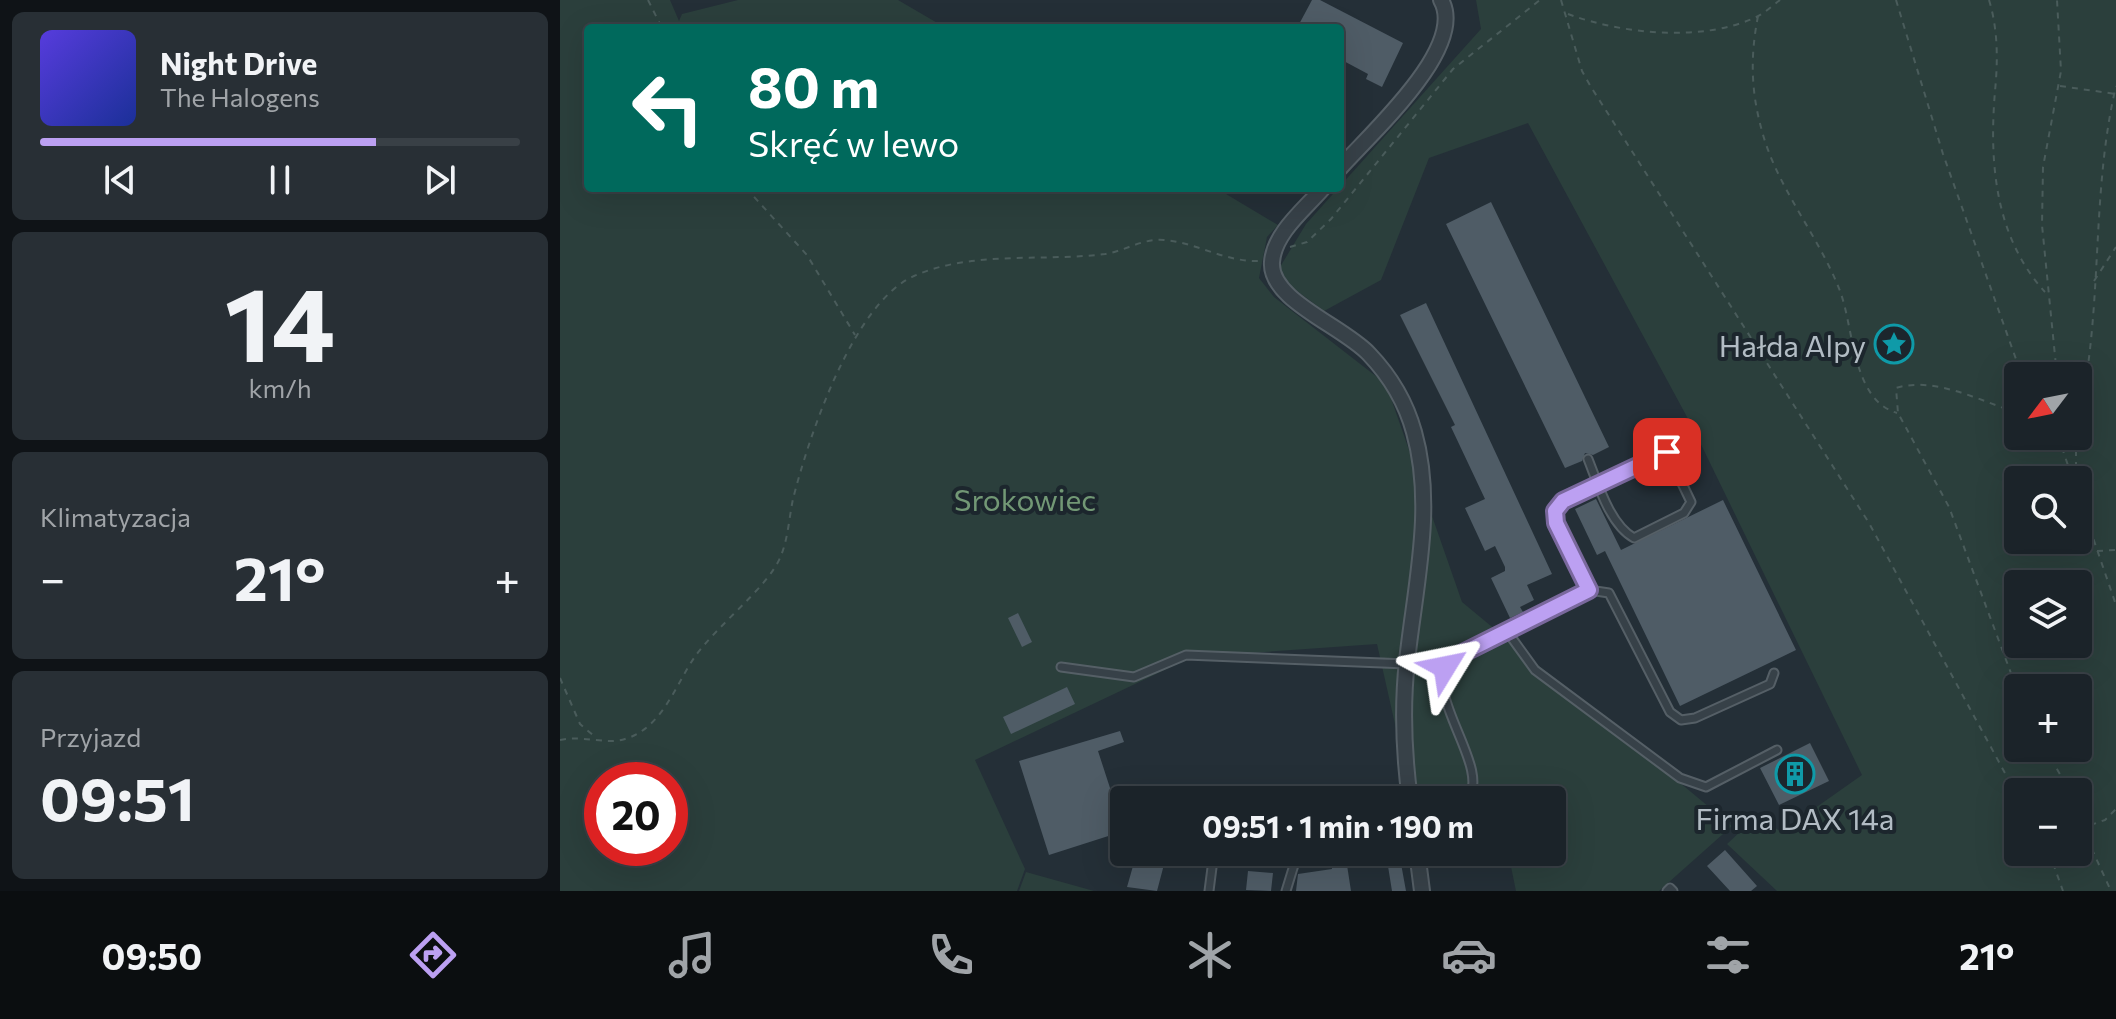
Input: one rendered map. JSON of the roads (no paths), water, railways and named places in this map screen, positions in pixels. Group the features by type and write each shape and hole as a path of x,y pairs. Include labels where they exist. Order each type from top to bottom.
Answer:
{"street":[{"path":"1344,163 1433,60 1446,30 1441,0"},
{"path":"1320,192 1277,243 1272,260 1274,278 1283,293 1350,336 1391,380 1414,432 1421,466 1423,524 1407,664 1405,722 1408,786"},
{"path":"1419,866 1422,891"}],"lane":[{"path":"1588,459 1598,485 1623,532 1634,538 1684,513 1691,502 1667,452 1598,485 1563,501 1555,511 1556,523 1589,590"},
{"path":"1471,786 1473,778 1443,686 1445,667 1459,655 1589,590 1609,593 1670,712 1681,720 1695,718 1770,684 1774,673"},
{"path":"1506,630 1535,670 1680,778 1706,787 1777,750"},
{"path":"1061,667 1134,677 1186,655 1407,664"},
{"path":"1209,891 1212,866"},
{"path":"1286,891 1294,866"},
{"path":"1667,891 1670,888 1673,891"}],"place":[{"name":"Hałda Alpy","path":"1894,344"},
{"name":"Firma DAX 14a","path":"1795,774"}],"park label":[{"name":"Srokowiec","path":"1025,498"}]}
